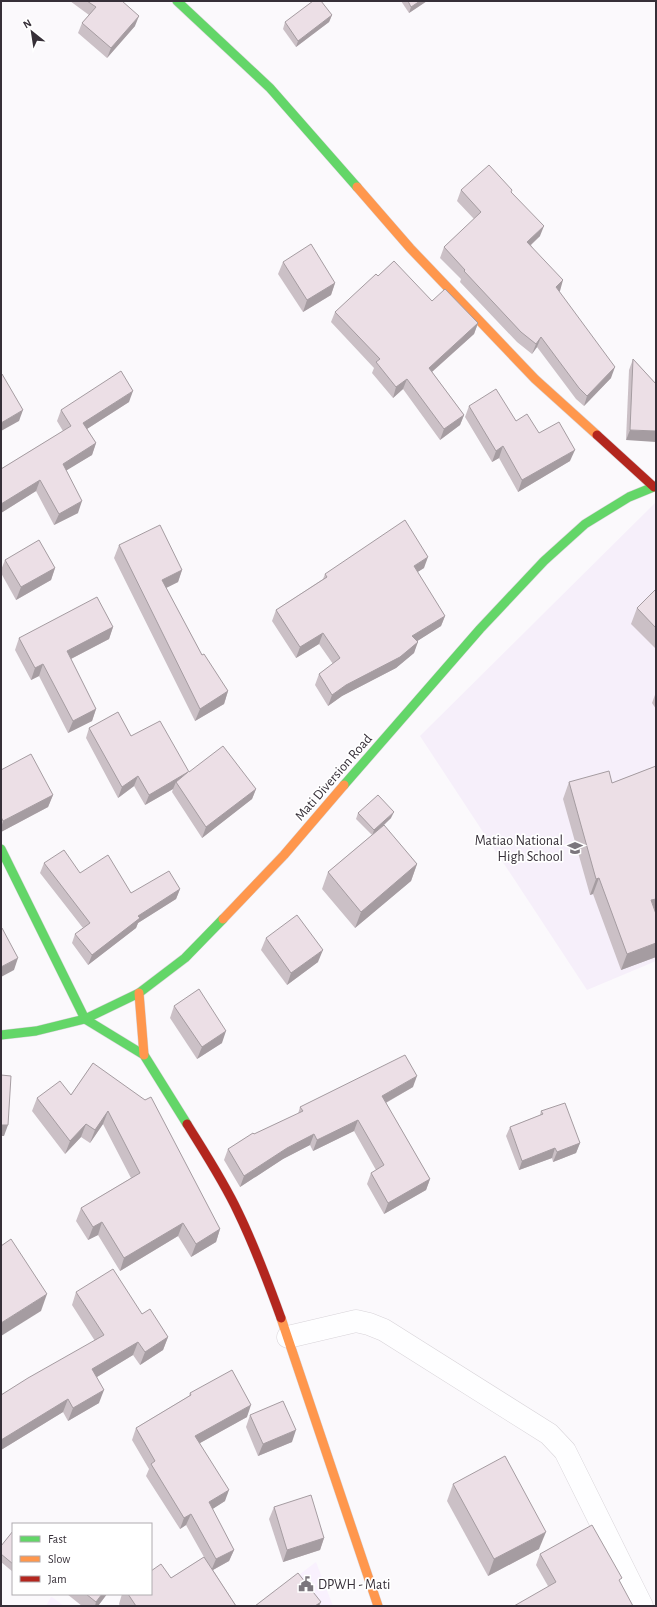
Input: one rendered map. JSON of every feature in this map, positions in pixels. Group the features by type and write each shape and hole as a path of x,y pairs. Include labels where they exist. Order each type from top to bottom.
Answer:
{"main road":[{"path":"177,1 270,88 410,248 535,379 655,486"},
{"name":"Mati Diversion Road","path":"1,1034 36,1031 85,1019 139,993 185,958 284,855 480,629 544,561 585,524 629,497 655,486"},
{"path":"1,849 85,1019 144,1055 213,1166 238,1212 288,1337 378,1606"},
{"path":"139,993 144,1055"}],"street":[{"path":"288,1337 356,1320 369,1324 384,1330 549,1434 565,1451 642,1606"}],"shaded area":[{"name":"Matiao National High School","path":"656,502 656,961 587,990 420,736"},
{"name":"DPWH - Mati","path":"316,1562 333,1606 258,1606"},
{"path":"52,1597 64,1606 46,1606"}],"building":[{"path":"87,1 122,1 139,16 111,48 82,23 96,7"},
{"path":"313,1 321,1 332,15 298,41 285,22"},
{"path":"408,1 420,1 411,7"},
{"path":"489,165 512,190 511,192 544,226 527,242 563,280 556,287 615,367 587,396 579,388 541,337 536,344 521,332 464,271 465,270 444,247 481,212 461,190"},
{"path":"311,244 335,283 307,300 283,262"},
{"path":"394,261 432,301 445,289 478,323 429,368 464,415 444,429 407,379 396,387 376,362 380,359 335,312 376,274 378,276"},
{"path":"633,359 656,384 656,431 630,430"},
{"path":"121,371 133,391 83,423 96,443 63,464 82,501 59,514 40,480 1,504 1,469 71,426 61,410"},
{"path":"2,374 23,410 1,423 1,375"},
{"path":"496,389 516,421 527,414 539,433 559,422 575,450 522,480 503,446 496,451 469,406"},
{"path":"405,520 428,557 414,566 445,616 412,636 418,642 400,657 346,685 332,695 319,674 340,658 323,633 300,647 276,610 327,577 325,574"},
{"path":"160,525 182,570 162,580 202,655 204,654 228,691 200,709 119,545"},
{"path":"39,540 55,568 21,587 5,560"},
{"path":"656,589 656,628 637,608"},
{"path":"97,597 113,627 67,651 96,709 73,721 43,664 35,668 19,638"},
{"path":"118,712 131,736 160,721 189,772 223,746 256,789 206,827 176,782 188,772 149,795 138,776 122,787 89,728"},
{"path":"31,754 53,795 3,821 1,817 1,770"},
{"path":"656,766 656,899 651,900 656,914 656,943 627,954 599,878 596,879 569,782 609,771 612,783"},
{"path":"378,795 394,812 374,830 358,813"},
{"path":"384,825 417,864 361,912 328,872"},
{"path":"64,850 80,873 108,855 131,893 169,871 180,889 138,916 140,918 92,955 75,934 90,923 44,863"},
{"path":"297,915 323,950 291,973 266,938"},
{"path":"2,928 18,958 1,967 1,929"},
{"path":"199,989 226,1031 202,1047 174,1006"},
{"path":"405,1055 417,1076 382,1096 430,1179 388,1203 371,1173 384,1165 358,1120 317,1140 314,1134 287,1148 244,1176 228,1149 253,1133 254,1134 303,1111 300,1107"},
{"path":"93,1063 145,1100 151,1097 220,1229 196,1244 183,1223 124,1258 102,1222 93,1227 81,1208 140,1173 108,1111 95,1130 86,1124 70,1141 37,1098 60,1081 71,1095"},
{"path":"1,1075 11,1076 8,1125 1,1125"},
{"path":"565,1103 580,1143 557,1152 555,1148 522,1161 510,1127 543,1114 541,1111"},
{"path":"11,1239 47,1294 1,1323 1,1246"},
{"path":"113,1269 142,1314 150,1309 168,1337 145,1352 138,1342 92,1369 104,1390 73,1408 68,1399 1,1440 1,1395 104,1335 76,1292"},
{"path":"232,1370 251,1405 195,1436 229,1490 209,1502 234,1550 216,1559 191,1514 184,1518 151,1464 155,1461 136,1428 191,1395 190,1393"},
{"path":"283,1401 296,1430 263,1444 250,1415"},
{"path":"505,1456 546,1532 494,1559 453,1484"},
{"path":"311,1495 324,1538 287,1550 274,1507"},
{"path":"592,1525 622,1578 619,1580 633,1606 514,1606 556,1582 540,1554"},
{"path":"12,1532 12,1563 1,1554 1,1546"},
{"path":"204,1557 236,1606 136,1606 129,1595 152,1595 152,1570 161,1564 171,1578"},
{"name":"DPWH - Mati","path":"298,1573 321,1602 315,1606 255,1606"},
{"path":"87,1595 101,1595 96,1602"}],"traffic: fast":[{"path":"177,1 270,88 357,187"},
{"path":"344,785 480,629 544,561 585,524 629,497 656,486"},
{"path":"1,849 85,1019 144,1055 187,1124"},
{"path":"1,1035 36,1031 85,1019 139,993 185,958 223,919"}],"traffic: slow":[{"path":"357,187 410,248 535,379 597,435"},
{"path":"223,919 284,855 344,785"},
{"path":"139,993 144,1055"},
{"path":"281,1318 378,1606"}],"traffic: jam":[{"path":"597,435 654,487"},
{"path":"187,1124 233,1201 256,1251 281,1318"}],"place":[{"name":"Matiao National High School","path":"575,848"},
{"name":"DPWH - Mati","path":"306,1584"}]}
